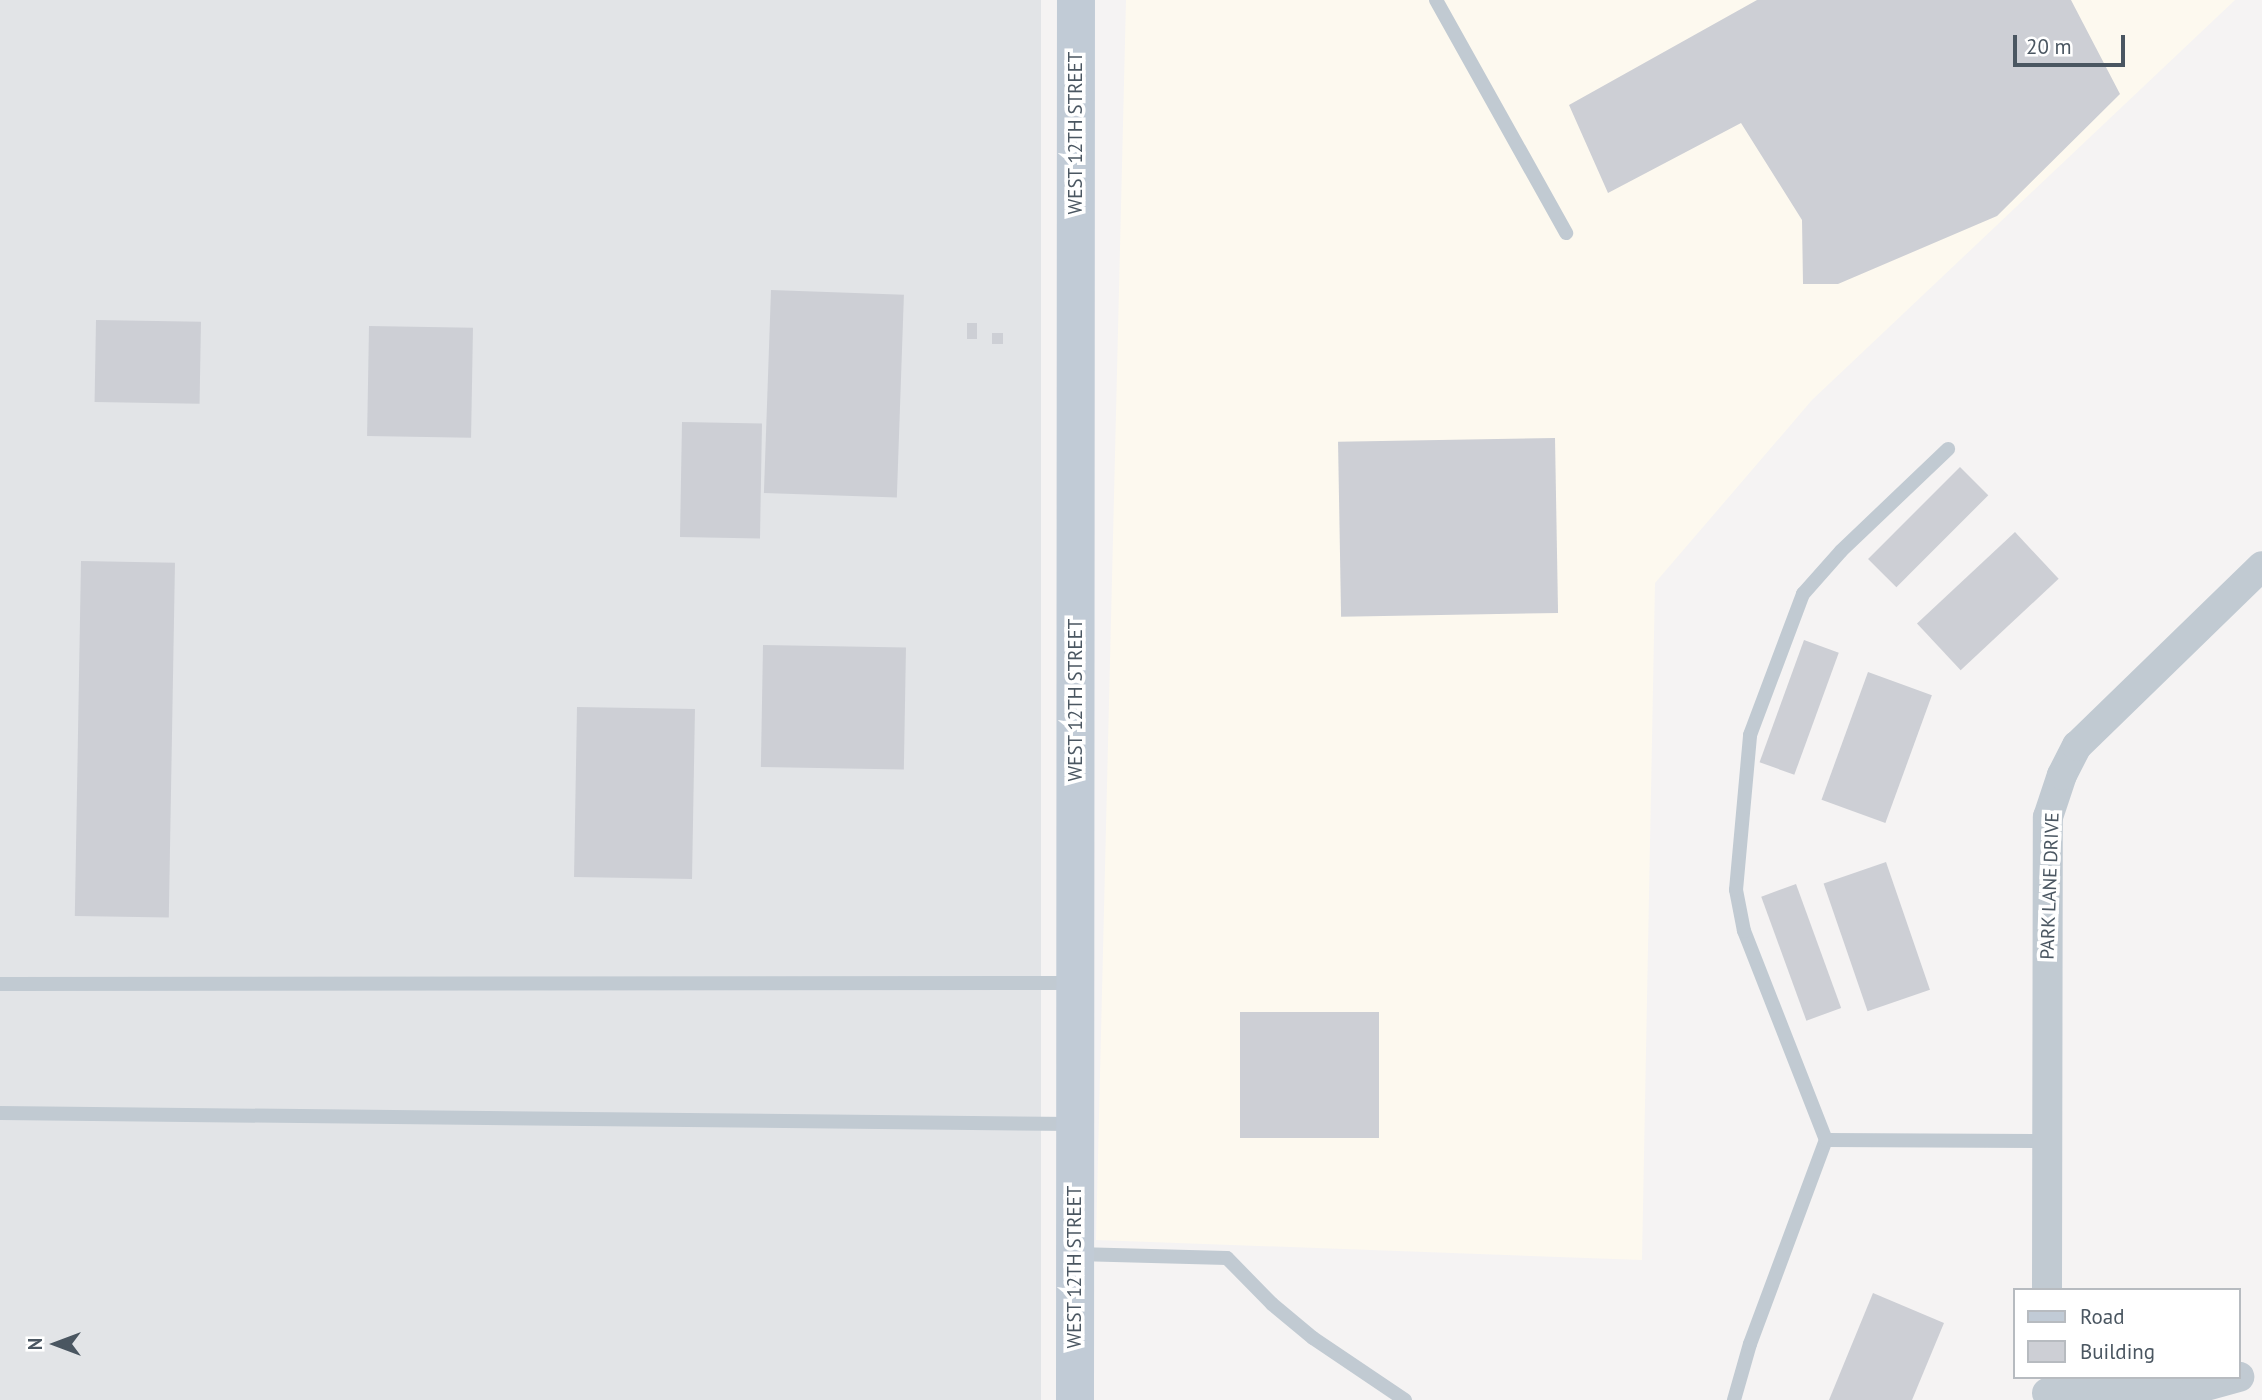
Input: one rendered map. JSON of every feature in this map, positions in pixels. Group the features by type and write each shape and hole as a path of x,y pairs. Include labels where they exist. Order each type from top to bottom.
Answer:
{"main road":[{"name":"WEST 12TH STREET","path":"1075,1400 1076,0"}],"street":[{"name":"PARK LANE DRIVE","path":"2047,1288 2048,817 2062,775 2077,746 2262,566"},
{"path":"2241,1376 2262,1369"},
{"path":"2047,1390 2195,1389 2232,1379"}],"lane":[{"path":"1436,0 1566,233"},
{"path":"1734,1400 1750,1344 1826,1140 1744,931 1737,890 1749,734 1803,594 1841,551 1948,449"},
{"path":"0,984 1076,983"},
{"path":"0,1113 1074,1124"},
{"path":"1826,1140 2048,1141"},
{"path":"1075,1254 1227,1258 1272,1304 1313,1338 1405,1400"}],"shaded area":[{"path":"0,0 1041,0 1041,1400 0,1400"},
{"path":"1126,0 2235,0 1812,400 1655,583 1642,1260 1096,1240"}],"building":[{"path":"1757,0 2071,0 2120,94 1997,216 1838,284 1803,284 1802,220 1741,123 1608,193 1569,105"},
{"path":"771,290 904,295 897,498 764,493"},
{"path":"96,320 201,322 200,404 95,402"},
{"path":"967,323 977,323 977,339 967,339"},
{"path":"369,326 473,328 471,438 367,436"},
{"path":"992,333 1003,333 1003,344 992,344"},
{"path":"682,422 762,423 760,538 680,537"},
{"path":"1555,438 1558,613 1341,617 1338,442"},
{"path":"1960,467 1988,495 1896,587 1868,559"},
{"path":"2015,532 2059,579 1961,670 1917,623"},
{"path":"81,561 175,563 169,918 75,916"},
{"path":"1804,640 1839,653 1794,775 1760,762"},
{"path":"763,645 906,647 904,769 761,767"},
{"path":"1868,672 1932,695 1885,823 1821,800"},
{"path":"577,707 695,709 692,879 574,877"},
{"path":"1886,862 1930,990 1868,1011 1824,883"},
{"path":"1796,884 1841,1008 1806,1021 1761,897"},
{"path":"1240,1012 1379,1012 1379,1138 1240,1138"},
{"path":"1873,1293 1944,1323 1912,1400 1829,1400"}]}
